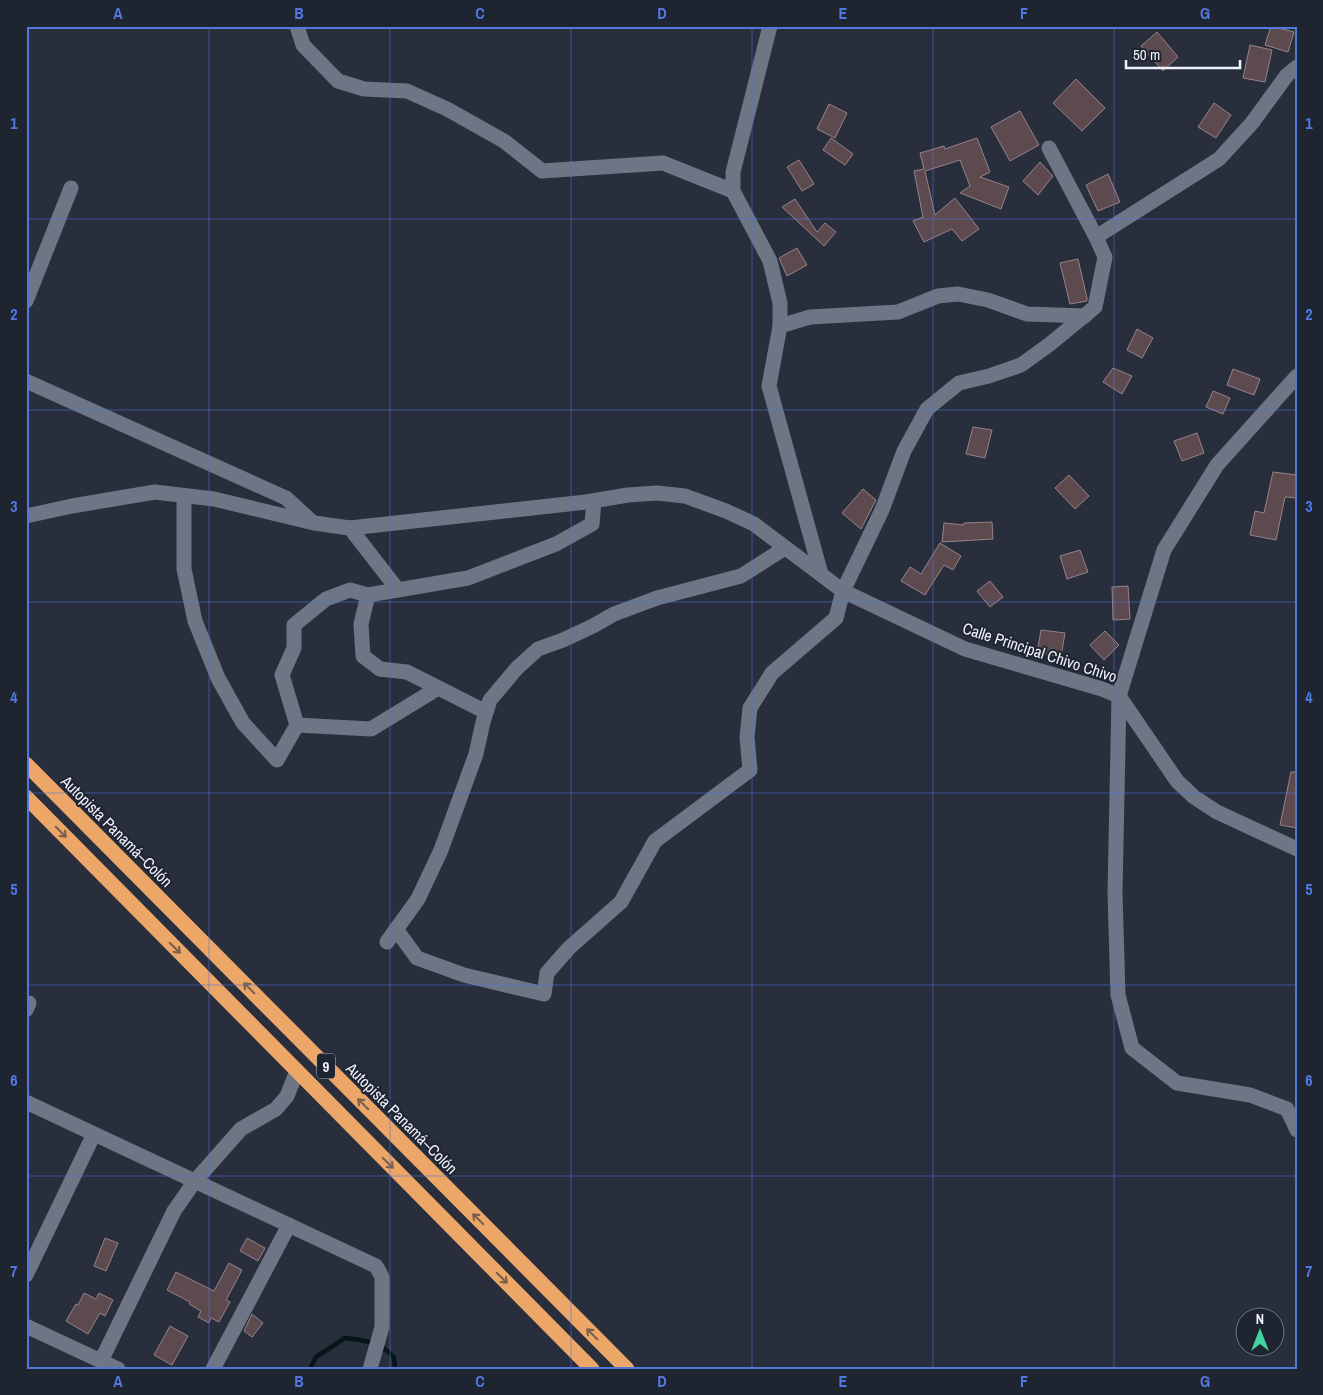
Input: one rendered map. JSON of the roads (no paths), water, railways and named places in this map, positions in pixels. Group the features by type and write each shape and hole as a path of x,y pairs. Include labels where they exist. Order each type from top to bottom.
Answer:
{"highway":[{"name":"Autopista Panamá–Colón","path":"26,764 627,1369"},
{"name":"9","path":"26,797 592,1369"}],"street":[{"path":"297,26 303,45 338,81 364,89 407,91 447,109 504,141 542,172 663,163 733,191"},
{"path":"770,26 733,172 733,191 770,261 780,303 780,326 769,386 821,574"},
{"path":"1096,237 1220,159 1252,123 1287,75 1297,67"},
{"path":"785,548 741,576 657,598 614,614 563,640 538,649 517,668 490,700 476,754 441,850 418,899 392,936 418,958 464,976 544,994 547,973 568,948 620,902 655,841 750,770 748,737 750,708 772,673 836,618 843,591 882,510 904,451 927,409 959,383 989,376 1021,365 1095,307 1105,257 1049,148"},
{"path":"26,301 71,188"},
{"path":"780,326 810,317 898,312 938,296 958,294 988,300 1027,314 1085,316"},
{"path":"1297,376 1218,465 1164,550 1119,696 1115,893 1118,995 1132,1048 1177,1084 1250,1095 1287,1109 1297,1130"},
{"path":"26,382 286,498 314,523"},
{"name":"Calle Principal Chivo Chivo","path":"26,516 155,492 214,499 314,523 350,528 594,501 628,495 657,493 685,496 726,510 754,524 843,591 965,649 1102,688 1119,696 1177,780 1194,797 1217,812 1297,849"},
{"path":"184,496 184,569 195,621 218,678 242,723 277,760 297,725 282,675 294,648 294,624 326,598 350,590 368,596 468,578 556,544 592,524 594,501"},
{"path":"350,528 398,590"},
{"path":"368,596 361,624 363,656 380,669 407,672 486,712"},
{"path":"297,725 371,729 438,688"},
{"path":"100,1361 174,1211 195,1180 241,1130 276,1109 286,1096 297,1071"},
{"path":"26,1102 376,1266 382,1277 382,1327 370,1369"},
{"path":"26,1275 94,1134"},
{"path":"213,1369 289,1225"},
{"path":"26,1326 118,1369"}],"waterway":[{"path":"310,1369 316,1357 345,1338 366,1341 383,1348 394,1357 395,1369"}]}
